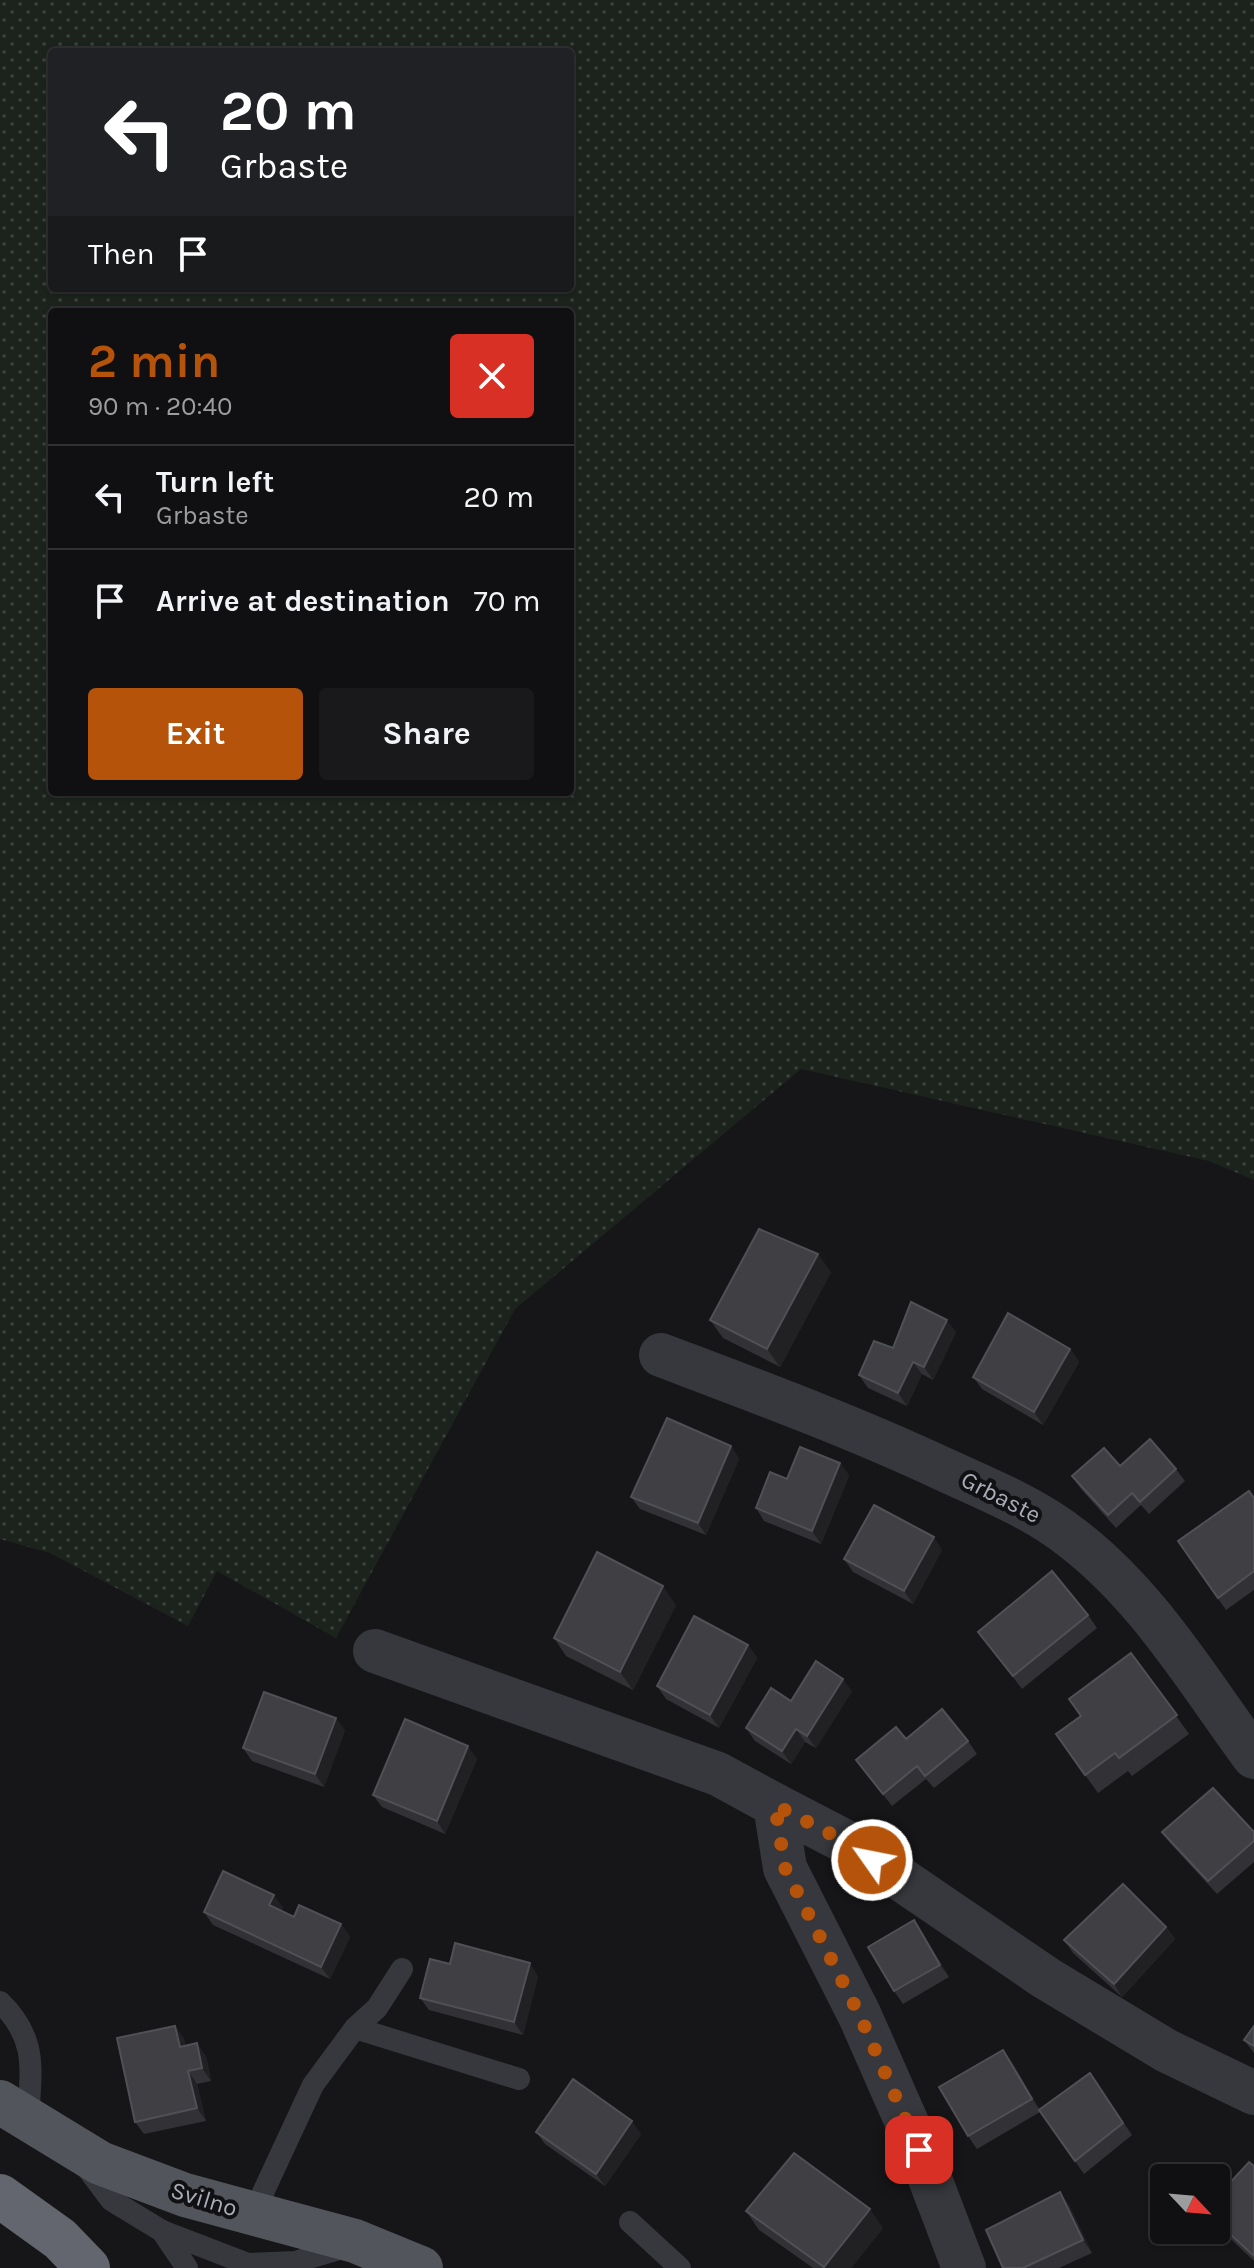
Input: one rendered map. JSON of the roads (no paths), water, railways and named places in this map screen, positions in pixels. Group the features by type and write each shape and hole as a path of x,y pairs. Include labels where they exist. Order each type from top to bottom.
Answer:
{"highway":[{"path":"0,2196 60,2239 88,2268"}],"main road":[{"name":"Svilno","path":"14,2111 100,2163 185,2195 253,2214 337,2254 421,2268"}],"street":[{"name":"Grbaste","path":"661,1355 852,1427 1044,1518 1074,1539 1123,1584 1170,1641 1254,1757"},
{"path":"375,1651 718,1774 848,1843 1046,1978 1167,2051 1254,2093"},
{"path":"775,1805 785,1868 860,2016 919,2150 964,2268"}],"lane":[{"path":"253,2214 313,2085 355,2028 377,2008 402,1969"},
{"path":"0,2002 20,2022 32,2058 14,2111"},
{"path":"355,2028 519,2079"},
{"path":"69,2143 111,2200 162,2231 248,2264 295,2262 337,2254"},
{"path":"630,2222 680,2268"},
{"path":"162,2231 187,2268"}]}
